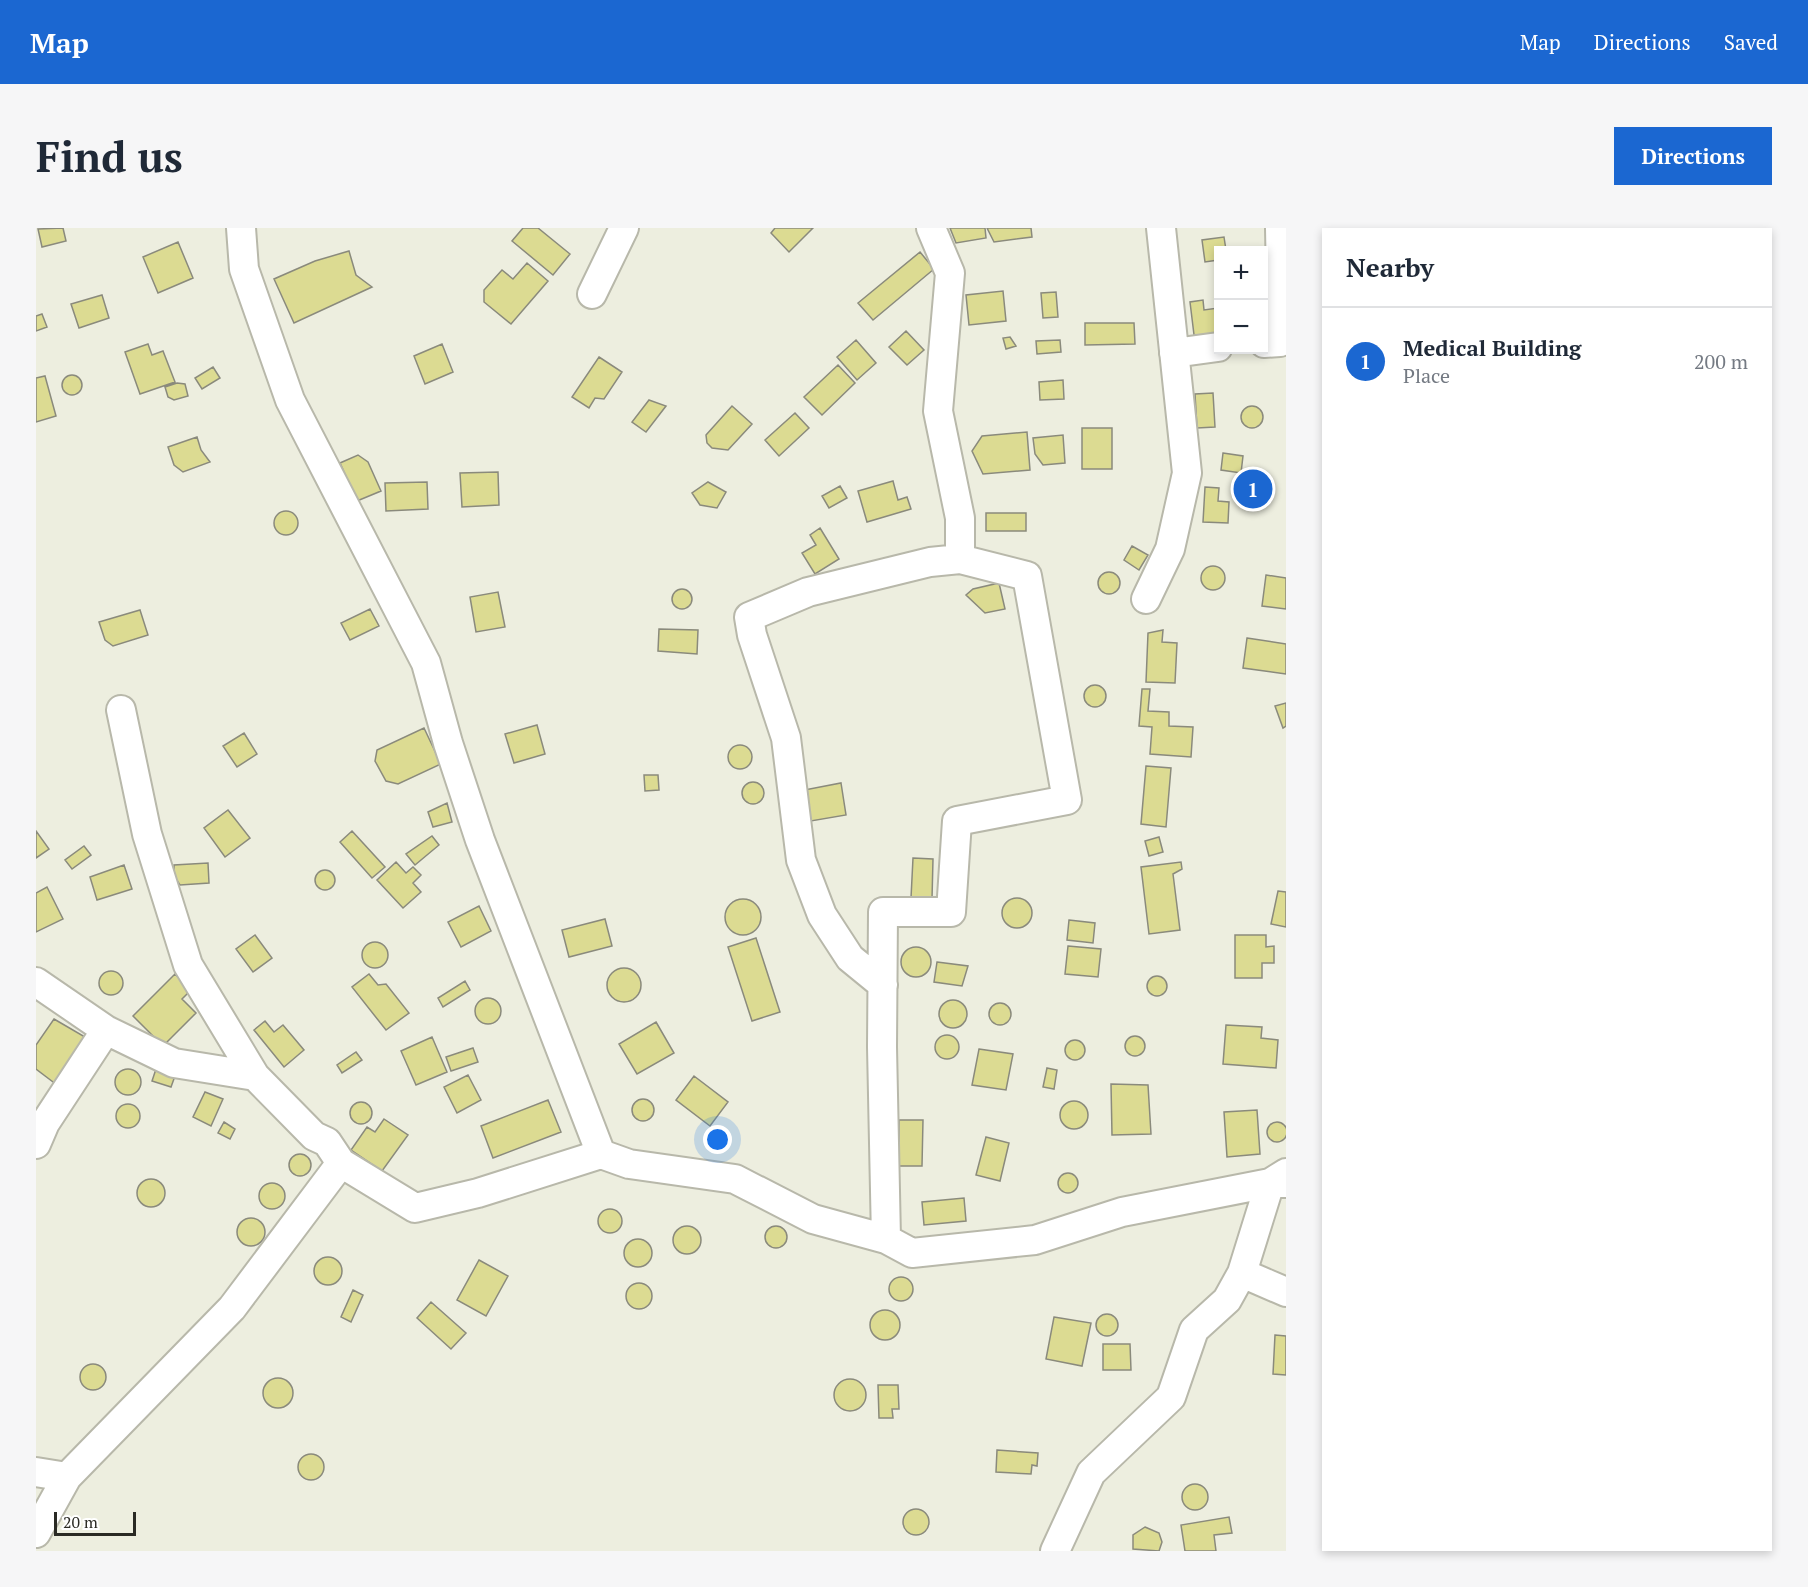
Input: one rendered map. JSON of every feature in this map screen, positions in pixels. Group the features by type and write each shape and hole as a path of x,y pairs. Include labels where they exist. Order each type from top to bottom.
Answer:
{"street":[{"path":"241,228 244,269 290,400 426,663 448,743 480,840 602,1154"},
{"path":"592,294 624,228"},
{"path":"931,228 950,273 938,411 960,518 960,559"},
{"path":"1146,598 1170,549 1187,473 1161,228"},
{"path":"1268,343 1280,342 1282,332 1280,228"},
{"path":"1174,353 1214,348"},
{"path":"883,985 850,958 822,915 801,860 786,738 752,635 749,617 808,592 930,562 960,559 1027,576 1067,800 957,821 951,912 883,912 886,1239"},
{"path":"121,710 147,834 188,965 255,1076 314,1136 327,1142 341,1163 415,1209 478,1193 602,1154 629,1164 735,1179 813,1219 886,1239 912,1254 1035,1240 1122,1212 1281,1180"},
{"path":"36,982 106,1030 174,1063 255,1076"},
{"path":"36,1144 45,1123 106,1030"},
{"path":"36,1533 67,1477 232,1308 341,1163"},
{"path":"1054,1551 1091,1473 1171,1397 1194,1330 1227,1300 1242,1273 1281,1180"},
{"path":"1242,1273 1286,1292"},
{"path":"36,1472 67,1477"}],"building":[{"path":"63,228 66,241 42,247 38,229"},
{"path":"523,228 538,228 570,254 553,275 512,241"},
{"path":"775,228 813,228 789,252 771,233"},
{"path":"950,228 985,228 986,238 956,243"},
{"path":"987,228 1031,228 1032,237 994,242"},
{"path":"1224,237 1225,246 1214,246 1214,261 1205,262 1202,240"},
{"path":"178,242 193,278 158,293 143,257"},
{"path":"349,251 356,275 372,287 294,323 274,279 315,261"},
{"path":"920,252 934,269 873,320 858,303"},
{"path":"527,263 548,281 511,324 484,302 484,290 502,270 513,279"},
{"path":"1003,291 1006,321 969,325 966,295"},
{"path":"1056,292 1058,317 1043,318 1041,293"},
{"path":"102,295 109,318 79,328 71,304"},
{"path":"1203,300 1204,310 1214,309 1214,341 1195,343 1190,302"},
{"path":"42,314 47,327 36,331 36,316"},
{"path":"1085,323 1134,323 1135,344 1085,345"},
{"path":"906,331 924,350 907,365 889,347"},
{"path":"1010,337 1016,346 1006,349 1003,338"},
{"path":"856,340 876,363 857,380 837,357"},
{"path":"1060,340 1061,352 1037,354 1036,341"},
{"path":"148,344 152,355 163,351 175,382 140,394 125,352"},
{"path":"442,344 453,372 425,384 414,356"},
{"path":"599,357 622,372 604,399 595,398 589,408 572,397"},
{"path":"838,365 855,383 822,415 804,397"},
{"path":"213,367 220,378 202,389 195,378"},
{"path":"72,375 79,378 82,385 79,392 72,395 65,392 62,385 65,378"},
{"path":"45,376 56,416 36,422 36,378"},
{"path":"1063,380 1064,399 1040,400 1039,382"},
{"path":"177,383 185,384 188,396 174,400 168,397 165,387"},
{"path":"1213,393 1215,427 1197,428 1195,394"},
{"path":"649,400 666,406 646,432 632,422"},
{"path":"732,406 752,424 728,450 712,448 707,443 706,435"},
{"path":"1252,406 1260,409 1263,417 1260,425 1252,428 1244,425 1241,417 1244,409"},
{"path":"795,413 809,428 779,456 765,440"},
{"path":"1082,428 1112,428 1112,469 1082,469"},
{"path":"1027,432 1030,470 983,474 972,451 982,436"},
{"path":"1063,435 1065,463 1043,465 1035,454 1033,438"},
{"path":"197,437 201,450 210,462 183,472 174,465 168,447"},
{"path":"1223,453 1243,456 1241,473 1221,470"},
{"path":"358,455 368,462 381,491 357,501 340,463"},
{"path":"498,472 499,505 462,507 460,473"},
{"path":"1253,479 1261,482 1264,490 1261,498 1253,501 1245,498 1242,490 1245,482"},
{"path":"893,481 898,500 907,497 911,509 867,522 858,491"},
{"path":"427,482 428,509 386,511 385,483"},
{"path":"708,482 726,492 717,508 700,505 692,493"},
{"path":"840,486 847,498 829,508 822,496"},
{"path":"1205,487 1219,488 1218,501 1229,502 1228,523 1203,522"},
{"path":"286,511 291,512 297,518 297,528 291,534 286,535 281,534 275,528 274,523 275,518 281,512"},
{"path":"986,513 1026,513 1026,531 986,531"},
{"path":"820,528 839,559 815,574 802,553 816,545 810,535"},
{"path":"1132,546 1148,555 1139,570 1124,560"},
{"path":"1213,566 1218,567 1224,573 1224,583 1218,589 1213,590 1208,589 1202,583 1201,578 1202,573 1208,567"},
{"path":"1109,572 1117,575 1120,583 1117,591 1109,594 1101,591 1098,583 1101,575"},
{"path":"1266,575 1286,578 1286,609 1262,606"},
{"path":"999,583 1005,609 985,613 966,595 973,589"},
{"path":"682,589 689,592 692,599 689,606 682,609 675,606 672,599 675,592"},
{"path":"498,592 505,627 476,632 470,597"},
{"path":"370,609 379,626 350,640 341,623"},
{"path":"140,610 148,635 113,646 105,640 99,622"},
{"path":"659,629 698,630 697,654 658,651"},
{"path":"1163,630 1162,642 1177,643 1175,683 1146,682 1148,633"},
{"path":"1247,638 1286,644 1286,674 1243,668"},
{"path":"1095,685 1103,688 1106,696 1103,704 1095,707 1087,704 1084,696 1087,688"},
{"path":"1142,689 1150,689 1148,711 1169,712 1169,726 1193,727 1191,757 1150,754 1152,727 1139,726"},
{"path":"1286,703 1286,726 1283,728 1275,706"},
{"path":"537,725 545,754 514,763 505,734"},
{"path":"424,728 441,764 398,784 386,781 375,761 377,750"},
{"path":"244,733 257,754 237,767 223,746"},
{"path":"740,745 748,749 752,757 748,765 740,769 732,765 728,757 732,749"},
{"path":"1146,766 1171,768 1166,827 1141,824"},
{"path":"644,775 658,775 659,790 645,791"},
{"path":"753,782 761,785 764,793 761,801 753,804 745,801 742,793 745,785"},
{"path":"841,783 846,815 805,822 799,791"},
{"path":"447,803 452,822 433,827 428,812"},
{"path":"228,810 250,838 225,857 204,828"},
{"path":"36,831 49,849 36,858"},
{"path":"352,831 385,867 372,878 340,842"},
{"path":"432,836 439,845 415,865 406,854"},
{"path":"1159,837 1163,852 1149,856 1145,841"},
{"path":"84,846 91,855 72,869 65,860"},
{"path":"913,858 933,859 932,899 911,898"},
{"path":"396,862 406,873 413,867 421,875 413,883 421,892 403,908 377,880"},
{"path":"1181,862 1182,869 1173,874 1180,930 1149,934 1141,867"},
{"path":"208,863 209,883 180,885 174,876 174,865"},
{"path":"124,865 132,889 97,900 90,877"},
{"path":"325,870 332,873 335,880 332,887 325,890 318,887 315,880 318,873"},
{"path":"47,887 63,919 36,932 36,893"},
{"path":"1278,891 1286,892 1286,927 1271,924"},
{"path":"1017,898 1028,902 1032,913 1028,924 1017,928 1006,924 1002,913 1006,902"},
{"path":"743,899 756,904 761,917 756,930 743,935 730,930 725,917 730,904"},
{"path":"479,906 491,931 461,947 448,922"},
{"path":"605,919 612,946 569,957 562,930"},
{"path":"1069,920 1095,923 1093,943 1067,940"},
{"path":"255,935 272,958 253,972 236,949"},
{"path":"1235,935 1266,935 1266,947 1274,946 1274,963 1262,963 1262,978 1235,978"},
{"path":"756,938 780,1012 752,1021 728,947"},
{"path":"375,942 384,946 388,955 384,964 375,968 366,964 362,955 366,946"},
{"path":"1068,946 1101,949 1098,977 1065,974"},
{"path":"916,947 927,951 931,962 927,973 916,977 905,973 901,962 905,951"},
{"path":"937,962 968,966 962,986 934,982"},
{"path":"624,968 636,973 641,985 636,997 624,1002 612,997 607,985 612,973"},
{"path":"111,971 120,974 123,983 120,992 111,995 102,992 99,983 102,974"},
{"path":"175,974 191,990 182,999 196,1013 163,1046 133,1016"},
{"path":"369,974 378,985 386,984 409,1013 386,1030 352,987"},
{"path":"1153,976 1161,976 1167,982 1167,990 1161,996 1153,996 1147,990 1147,982"},
{"path":"465,981 470,990 443,1007 438,998"},
{"path":"488,998 497,1002 501,1011 497,1020 488,1024 479,1020 475,1011 479,1002"},
{"path":"953,1000 963,1004 967,1014 963,1024 953,1028 943,1024 939,1014 943,1004"},
{"path":"1000,1003 1010,1010 1011,1014 1004,1024 1000,1025 990,1018 989,1014 996,1004"},
{"path":"54,1019 85,1037 57,1085 36,1069 36,1045"},
{"path":"265,1021 274,1032 283,1025 304,1050 284,1067 254,1030"},
{"path":"656,1022 674,1053 637,1074 619,1044"},
{"path":"1226,1025 1262,1027 1261,1038 1278,1040 1276,1068 1223,1064"},
{"path":"947,1035 956,1038 959,1047 956,1056 947,1059 938,1056 935,1047 938,1038"},
{"path":"1135,1036 1142,1039 1145,1046 1142,1053 1135,1056 1128,1053 1125,1046 1128,1039"},
{"path":"432,1037 447,1072 416,1085 401,1051"},
{"path":"1075,1040 1082,1043 1085,1050 1082,1057 1075,1060 1068,1057 1065,1050 1068,1043"},
{"path":"473,1048 478,1062 451,1071 446,1057"},
{"path":"979,1049 1013,1054 1006,1090 972,1085"},
{"path":"356,1052 362,1060 342,1073 337,1065"},
{"path":"1047,1068 1057,1070 1054,1089 1043,1087"},
{"path":"128,1069 137,1073 141,1082 137,1091 128,1095 119,1091 115,1082 119,1073"},
{"path":"156,1069 175,1076 171,1087 152,1081"},
{"path":"468,1075 481,1100 457,1113 444,1087"},
{"path":"694,1076 728,1102 710,1126 676,1100"},
{"path":"1111,1084 1148,1085 1151,1134 1112,1135"},
{"path":"205,1092 223,1099 211,1126 193,1117"},
{"path":"643,1099 651,1102 654,1110 651,1118 643,1121 635,1118 632,1110 635,1102"},
{"path":"548,1100 561,1132 493,1158 481,1126"},
{"path":"1074,1101 1084,1105 1088,1115 1084,1125 1074,1129 1064,1125 1060,1115 1064,1105"},
{"path":"361,1102 371,1109 372,1113 365,1123 361,1124 351,1117 350,1113 357,1103"},
{"path":"128,1104 136,1108 140,1116 136,1124 128,1128 120,1124 116,1116 120,1108"},
{"path":"1257,1110 1260,1154 1227,1157 1224,1112"},
{"path":"384,1119 408,1135 382,1171 351,1150 367,1127 375,1132"},
{"path":"899,1120 923,1120 922,1166 899,1166"},
{"path":"224,1122 235,1129 230,1139 218,1133"},
{"path":"1273,1122 1281,1122 1287,1128 1287,1136 1281,1142 1273,1142 1267,1136 1267,1128"},
{"path":"986,1137 1009,1143 1000,1181 976,1175"},
{"path":"300,1154 308,1157 311,1165 308,1173 300,1176 292,1173 289,1165 292,1157"},
{"path":"1068,1173 1075,1176 1078,1183 1075,1190 1068,1193 1061,1190 1058,1183 1061,1176"},
{"path":"151,1179 161,1183 165,1193 161,1203 151,1207 141,1203 137,1193 141,1183"},
{"path":"272,1183 281,1187 285,1196 281,1205 272,1209 263,1205 259,1196 263,1187"},
{"path":"964,1198 966,1221 924,1225 922,1202"},
{"path":"610,1209 618,1213 622,1221 618,1229 610,1233 602,1229 598,1221 602,1213"},
{"path":"251,1218 261,1222 265,1232 261,1242 251,1246 241,1242 237,1232 241,1222"},
{"path":"687,1226 697,1230 701,1240 697,1250 687,1254 677,1250 673,1240 677,1230"},
{"path":"772,1226 780,1226 787,1233 787,1241 780,1248 772,1248 765,1241 765,1233"},
{"path":"638,1239 648,1243 652,1253 648,1263 638,1267 628,1263 624,1253 628,1243"},
{"path":"328,1257 338,1261 342,1271 338,1281 328,1285 318,1281 314,1271 318,1261"},
{"path":"479,1260 508,1276 486,1316 457,1300"},
{"path":"901,1277 910,1280 913,1289 910,1298 901,1301 892,1298 889,1289 892,1280"},
{"path":"639,1283 648,1287 652,1296 648,1305 639,1309 630,1305 626,1296 630,1287"},
{"path":"353,1290 363,1295 351,1322 341,1317"},
{"path":"431,1302 466,1333 451,1349 417,1318"},
{"path":"885,1310 896,1314 900,1325 896,1336 885,1340 874,1336 870,1325 874,1314"},
{"path":"1107,1314 1115,1317 1118,1325 1115,1333 1107,1336 1099,1333 1096,1325 1099,1317"},
{"path":"1054,1317 1091,1323 1082,1366 1046,1359"},
{"path":"1275,1335 1286,1336 1286,1375 1273,1374"},
{"path":"1103,1344 1130,1344 1131,1370 1103,1370"},
{"path":"93,1364 102,1368 106,1377 102,1386 93,1390 84,1386 80,1377 84,1368"},
{"path":"278,1378 289,1382 293,1393 289,1404 278,1408 267,1404 263,1393 267,1382"},
{"path":"850,1379 861,1384 866,1395 861,1406 850,1411 839,1406 834,1395 839,1384"},
{"path":"878,1385 898,1385 899,1409 892,1409 893,1418 879,1418"},
{"path":"997,1450 1038,1453 1037,1466 1032,1465 1031,1474 996,1472"},
{"path":"311,1454 320,1458 324,1467 320,1476 311,1480 302,1476 298,1467 302,1458"},
{"path":"1195,1484 1204,1488 1208,1497 1204,1506 1195,1510 1186,1506 1182,1497 1186,1488"},
{"path":"916,1509 925,1513 929,1522 925,1531 916,1535 907,1531 903,1522 907,1513"},
{"path":"1229,1517 1232,1533 1214,1535 1216,1551 1185,1551 1181,1525"},
{"path":"1145,1527 1159,1533 1162,1542 1159,1551 1133,1549 1133,1535"}],"place":[{"name":"Medical Building","path":"1253,489"}]}
